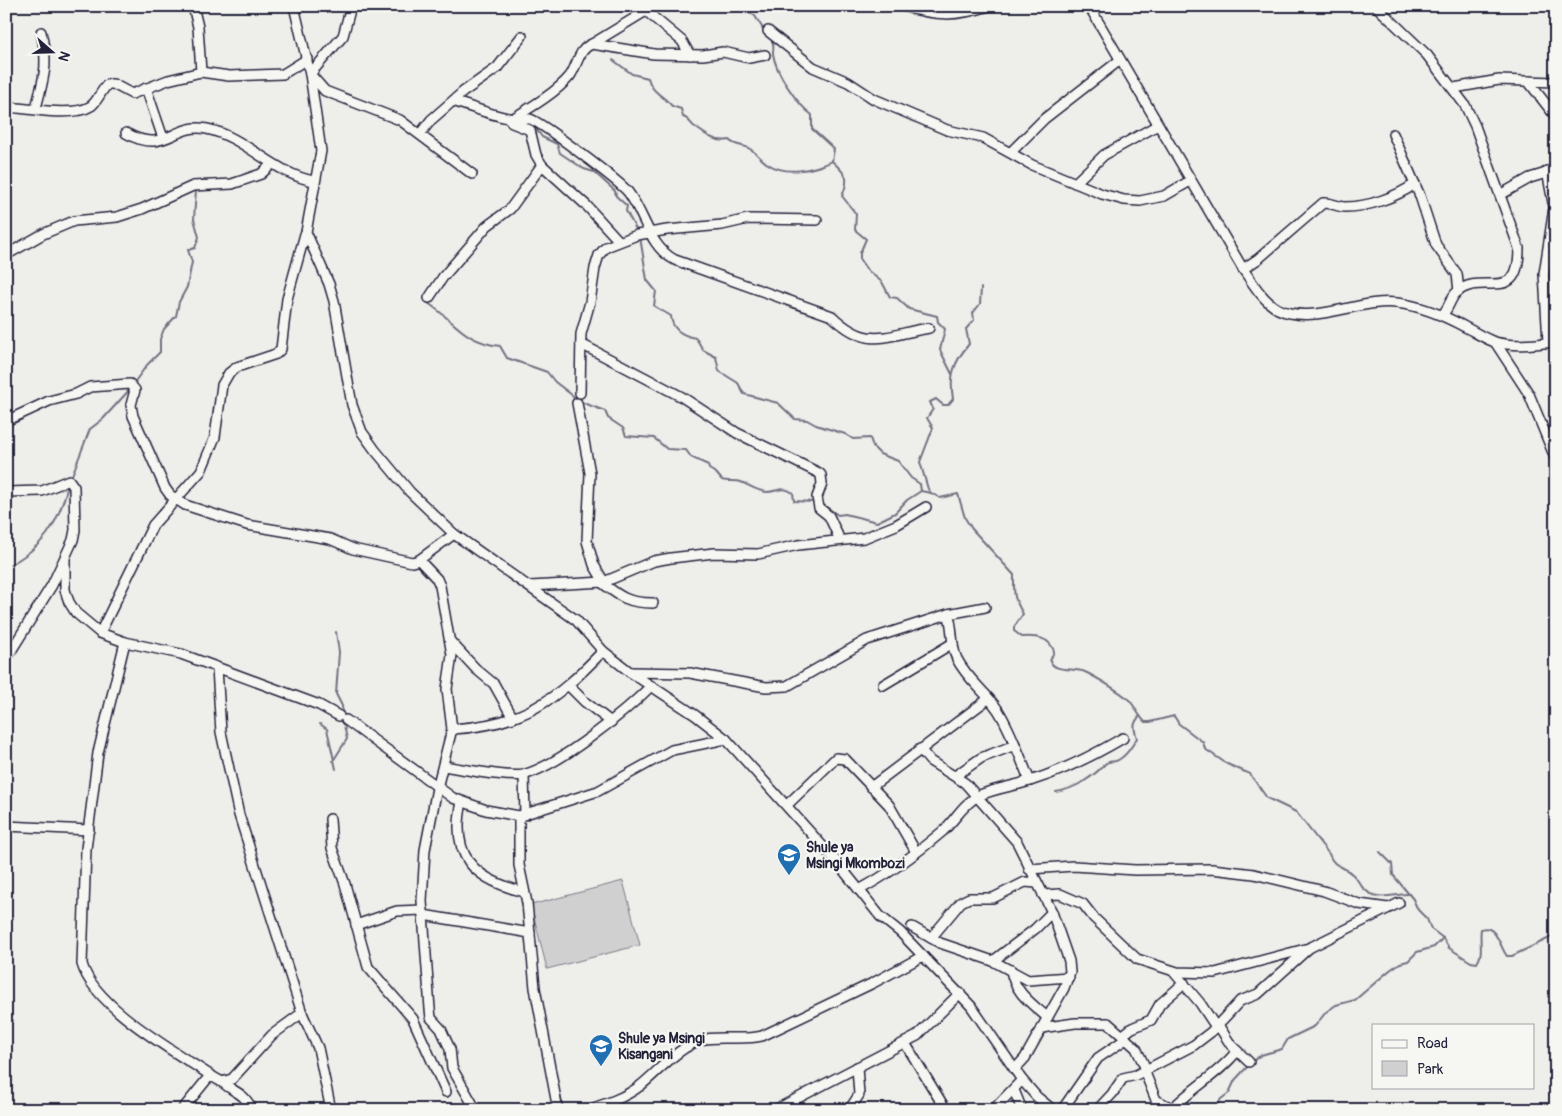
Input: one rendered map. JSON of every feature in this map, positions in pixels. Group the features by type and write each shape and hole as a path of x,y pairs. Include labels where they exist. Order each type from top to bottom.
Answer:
{"street":[{"path":"193,6 198,27 201,72"},
{"path":"100,633 154,525 201,471 210,454 222,385 228,373 237,367 276,354 281,349 287,299 306,232 321,151 310,74 294,6"},
{"path":"310,74 343,36 350,10 354,6"},
{"path":"902,6 943,16 961,14 989,6"},
{"path":"1089,6 1243,269 1264,297 1278,309 1301,313 1336,312 1381,302 1420,307 1442,315 1494,342 1517,345 1552,342 1544,274 1554,208 1551,171 1530,178 1500,195"},
{"path":"1376,6 1427,54 1454,88 1475,126 1519,248 1516,271 1513,277 1502,284 1477,284 1459,291 1442,315"},
{"path":"510,119 560,86 570,75 584,49 643,9 682,41 690,55"},
{"path":"768,31 813,67 848,82 874,99 947,130 983,138 1012,152 1032,165 1109,196 1140,201 1164,196 1190,181"},
{"path":"36,108 46,76 46,50 41,32"},
{"path":"420,134 431,120 453,101 497,68 522,36"},
{"path":"592,44 633,52 690,55 723,52 750,58 765,56"},
{"path":"6,106 68,111 84,109 94,104 108,84 112,84 132,94 201,72 229,76 271,76 283,74 307,59"},
{"path":"1012,152 1044,119 1120,60"},
{"path":"310,74 325,91 400,120 472,174"},
{"path":"1454,88 1488,81 1556,82"},
{"path":"1528,81 1556,117"},
{"path":"146,88 163,138"},
{"path":"453,101 510,119 537,122 620,183 633,200 658,247 669,257 832,316 845,328 860,336 883,337 929,328"},
{"path":"510,119 512,123 532,133 536,155 542,165 586,205 619,241"},
{"path":"1074,183 1104,155 1158,126"},
{"path":"126,133 143,141 152,142 192,128 206,128 231,139 272,164 303,179 314,181"},
{"path":"1392,134 1415,184 1436,245 1457,274 1459,291"},
{"path":"6,255 43,234 74,221 117,217 142,209 193,186 232,184 261,174 272,164"},
{"path":"429,298 442,277 487,226 510,209 542,165"},
{"path":"1243,269 1258,259 1323,203 1343,207 1373,202 1397,195 1415,184"},
{"path":"580,393 581,344 599,255 606,247 636,235 722,225 748,219 816,220"},
{"path":"306,232 329,284 352,405 362,432 404,485 454,534 576,620 603,651 726,739 786,805 880,916 923,956 971,1006 1022,1080 1037,1097 1053,1110"},
{"path":"1494,342 1529,394 1556,460"},
{"path":"581,344 682,397 737,433 822,475 822,484 817,497 819,508 829,516 840,540"},
{"path":"6,420 49,400 76,394 90,386 130,384 135,390 131,405 133,416 165,488 177,499 195,509 247,525 330,538 353,549 388,559 412,562 420,560 454,534"},
{"path":"577,403 591,480 587,541 594,565 602,582 617,596 632,602 653,603"},
{"path":"6,492 42,491 68,481 72,483 75,530 65,560 52,585 6,659"},
{"path":"530,586 602,582 654,561 714,553 758,554 798,545 864,538 879,533 926,506"},
{"path":"65,560 65,590 76,613 100,633 124,642 181,654 319,705 343,718 437,788 462,802 486,810 522,815 598,791 672,750 726,739"},
{"path":"420,560 437,579 452,655 448,688 452,729 437,788 426,850 423,913 430,1015 441,1028 450,1049 452,1068 476,1110"},
{"path":"52,585 65,590"},
{"path":"630,672 690,673 766,687 782,687 804,677 850,648 867,640 948,614 985,607"},
{"path":"948,614 953,629 956,657 965,674 1003,718 1030,781"},
{"path":"124,642 98,753 89,830 81,945 85,976 102,997 126,1017 230,1089 245,1096 252,1110"},
{"path":"450,642 476,669 494,684 513,718"},
{"path":"883,685 953,643"},
{"path":"452,729 491,726 529,713 569,686 603,651"},
{"path":"217,668 221,732 227,767 241,822 302,1013 318,1048 331,1110"},
{"path":"569,686 589,706 611,722"},
{"path":"444,766 512,776 524,775 548,764 611,722 651,686"},
{"path":"871,787 988,699"},
{"path":"859,890 880,879 916,852 945,829 978,796 1030,781 1085,760 1123,738"},
{"path":"955,776 981,758 1015,745"},
{"path":"920,749 930,761 966,783 1016,842 1052,912 1069,961 1069,978 1025,1058 1015,1069"},
{"path":"786,805 836,758 845,758 889,805 916,852"},
{"path":"524,775 519,865 530,933 535,988 558,1110"},
{"path":"462,802 458,827 460,843 469,864 499,884 524,892"},
{"path":"330,819 332,848 345,884 370,973 413,1019 446,1092"},
{"path":"6,826 89,830"},
{"path":"1029,869 1074,866 1135,870 1212,869 1254,874 1324,891 1359,904 1388,908"},
{"path":"931,938 961,902 969,898 993,898 1025,882 1037,884"},
{"path":"1044,895 1060,894 1083,904 1094,918 1137,960 1173,971 1215,973 1309,948 1335,937 1399,903"},
{"path":"356,925 398,911 423,913 530,933"},
{"path":"993,961 1035,929 1052,912"},
{"path":"912,927 956,950 993,961 1030,980 1069,978"},
{"path":"1097,1110 1112,1094 1123,1078 1145,1070 1194,1045 1217,1026 1240,1001 1258,994 1309,948"},
{"path":"587,1110 606,1105 638,1087 690,1045 710,1038 748,1039 762,1036 873,983 923,956"},
{"path":"1012,970 1014,982 1018,989 1047,1017"},
{"path":"1173,971 1237,1051 1249,1062"},
{"path":"1062,1110 1098,1058 1132,1028 1151,1020 1160,1004 1184,983"},
{"path":"775,1110 917,1036 960,994"},
{"path":"222,1082 232,1079 272,1035 302,1013"},
{"path":"1041,1028 1075,1023 1108,1022 1141,1054 1155,1098 1174,1109 1201,1082 1219,1070 1237,1051"},
{"path":"905,1043 946,1110"},
{"path":"849,1110 859,1094 857,1067"},
{"path":"182,1110 208,1078 213,1077"},
{"path":"993,1110 1022,1080"},
{"path":"1014,1090 1022,1110"}],"green space":[{"path":"623,881 640,945 547,969 531,905"}],"waterway":[{"path":"739,6 755,16 765,32"},
{"path":"746,12 748,6"},
{"path":"771,39 778,70 794,96 812,115 812,129 834,149 832,161"},
{"path":"613,60 632,74 648,78 652,87 672,106 681,109 683,117 703,133 711,138 724,141 729,140 734,144 747,147 775,168 791,171 809,169 832,161"},
{"path":"526,124 534,126 542,137 557,144 560,153 584,169 594,172 615,191 616,196 627,206 626,211 638,233"},
{"path":"832,161 846,177 846,185 842,196 856,214 855,230 866,239 860,253 860,260 867,270 882,282 890,297 897,298 909,309 937,316 938,322 945,329 940,350 952,374"},
{"path":"133,384 147,365 160,352 160,339 164,329 176,316 179,302 187,287 192,262 188,250 195,248 199,237 194,219 196,190"},
{"path":"640,237 647,280 656,291 654,306 671,316 679,332 696,338 703,350 716,357 719,371 738,383 744,394 778,403 795,419 807,420 816,425 845,434 853,439 870,438 873,447 880,454 898,461 911,478 920,484 921,491"},
{"path":"931,493 920,462 933,428 927,418 933,409 930,402 936,399 943,405 948,405 953,399 952,376 956,363 969,344 966,329 974,320 973,313 980,304 981,288"},
{"path":"428,303 469,336 488,344 500,346 507,358 547,372 555,382 581,402 605,411 608,418 623,428 626,436 654,438 667,449 686,450 691,457 708,465 709,469 722,480 741,482 767,492 786,489 793,493 794,501 814,502"},
{"path":"71,478 90,429 103,419 131,388"},
{"path":"6,567 30,551 48,534 59,512 68,485"},
{"path":"822,504 838,515 845,514 877,522 895,513 907,500 921,491 931,493 940,498 958,494 965,518 972,529 1014,575 1015,596 1023,614 1014,627 1014,631 1022,637 1037,637 1045,640 1052,646 1054,651 1050,661 1053,665 1085,672 1110,686 1131,702 1145,722 1174,716 1179,724 1203,742 1205,749 1227,764 1250,774 1267,798 1296,812 1329,854 1333,862 1349,871 1369,893 1380,896 1409,894"},
{"path":"336,632 339,652 336,694 342,706 343,716"},
{"path":"1056,792 1077,785 1089,778 1106,763 1123,757 1137,738 1134,727 1140,716"},
{"path":"333,761 347,739 343,721"},
{"path":"320,724 327,729 336,769"},
{"path":"1380,852 1392,864 1393,875 1413,899 1418,910 1427,919 1431,929 1443,938 1449,948 1471,962 1477,963 1479,959 1481,929 1486,928 1494,933 1507,956 1512,956 1556,935"},
{"path":"1253,1061 1261,1055 1282,1049 1288,1039 1315,1026 1326,1012 1336,1005 1355,1000 1390,970 1400,963 1408,961 1417,952 1434,947 1443,938"},
{"path":"1214,1110 1221,1099 1229,1093 1235,1080 1248,1066"}],"place":[{"name":"Shule ya Msingi Mkombozi","path":"789,876"},
{"name":"Shule ya Msingi Kisangani","path":"601,1067"}]}
